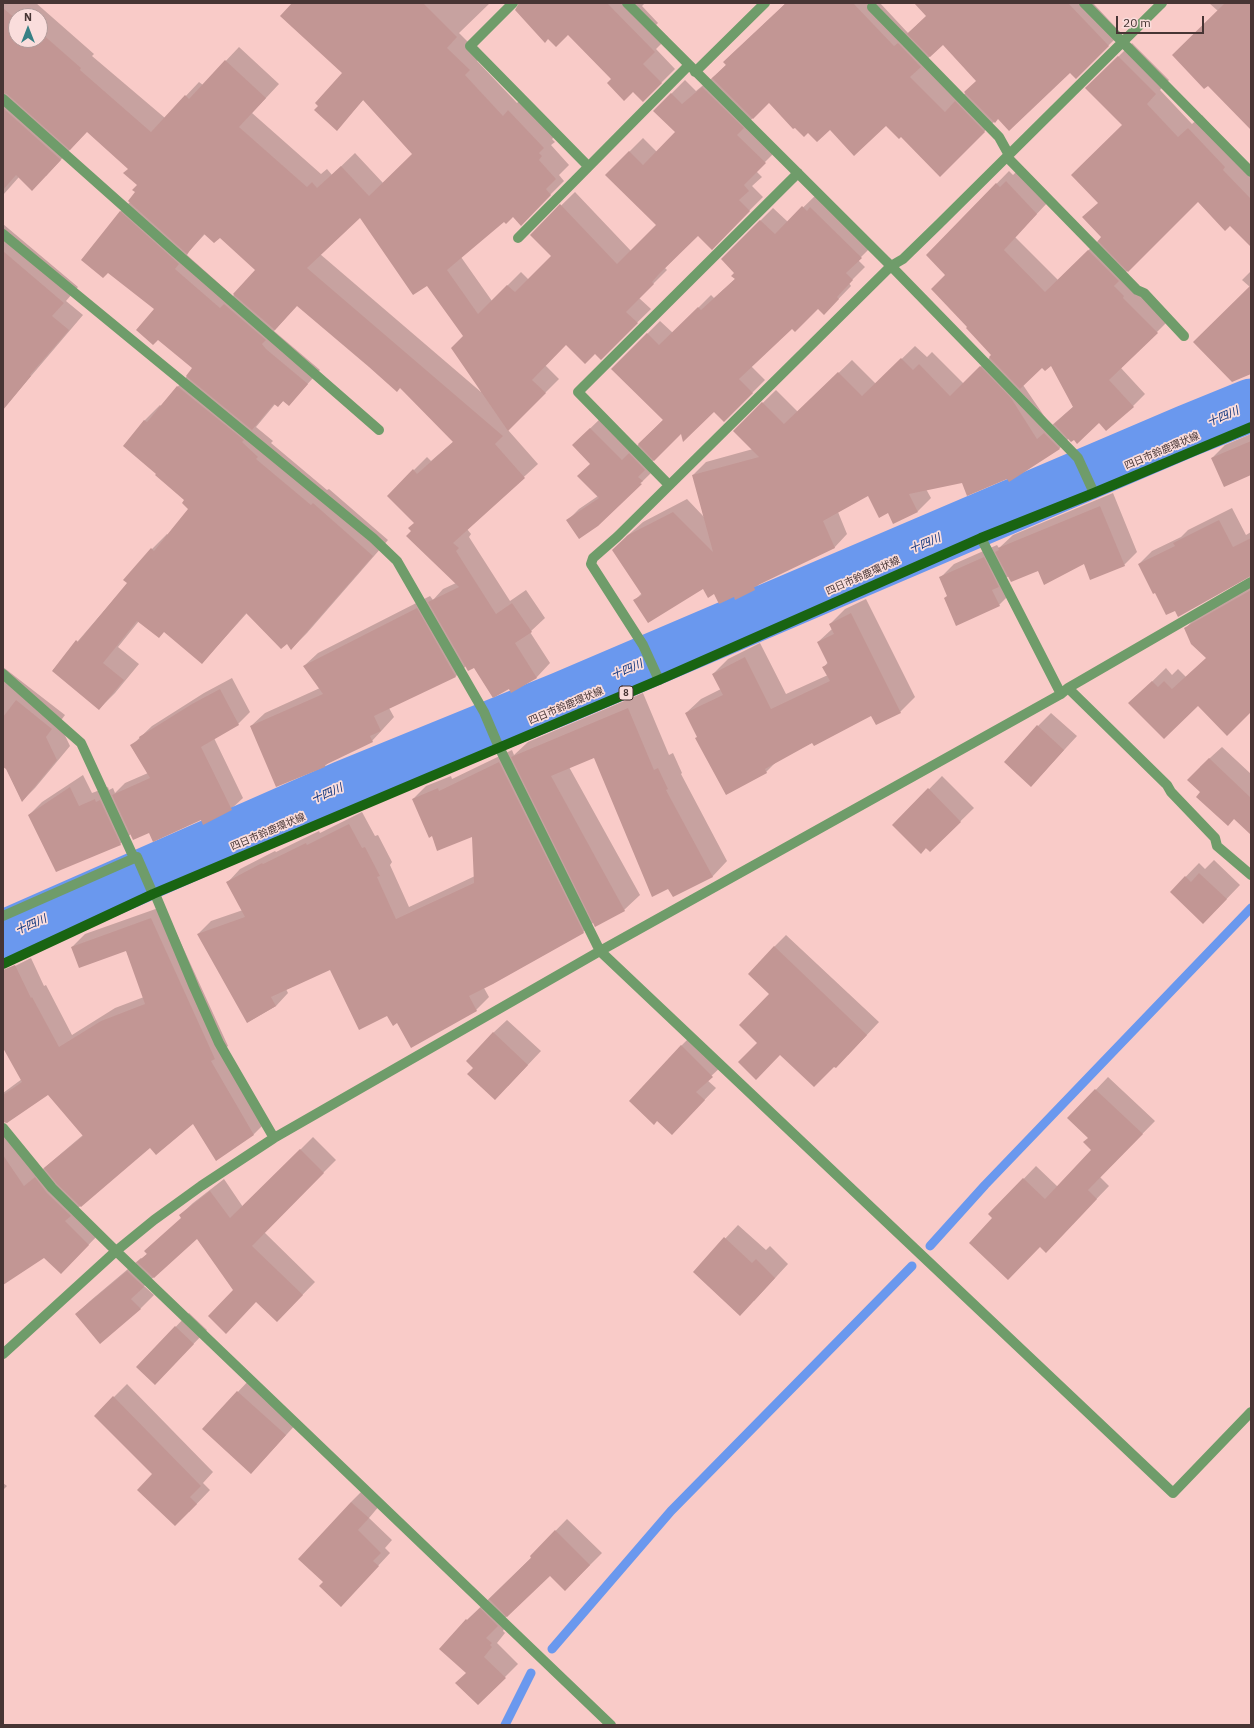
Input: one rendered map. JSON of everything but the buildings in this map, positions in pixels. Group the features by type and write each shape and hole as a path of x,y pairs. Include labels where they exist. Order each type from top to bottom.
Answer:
{"main road":[{"name":"四日市鈴鹿環状線","path":"3,964 153,892 498,746 1093,490 1251,427"}],"street":[{"path":"513,3 470,46 588,166"},
{"path":"627,3 891,266 1078,458 1093,490"},
{"path":"518,238 588,166 692,68 765,3"},
{"path":"1084,3 1251,172"},
{"path":"657,677 643,645 591,564 593,558 891,266 903,259 1162,3"},
{"path":"872,7 999,137 1008,156 1137,290 1144,293 1184,336"},
{"path":"3,99 379,430"},
{"path":"669,485 578,392 798,173"},
{"path":"3,234 373,538 397,561 485,714 498,746 600,951 1173,1493 1251,1412"},
{"path":"981,538 1064,691 1167,785 1171,792 1215,838 1217,846 1251,875"},
{"path":"3,1354 116,1251 154,1220 195,1190 274,1138 600,951 1064,691 1251,582"},
{"path":"3,674 81,743 153,892 219,1043 274,1138"},
{"path":"3,916 136,859"},
{"path":"3,1128 52,1188 116,1251 611,1725"}],"waterway":[{"name":"十四川","path":"3,937 346,786 562,698 1251,405"},
{"path":"930,1246 985,1185 1251,908"},
{"path":"552,1649 671,1511 912,1266"},
{"path":"505,1725 531,1673"}]}
